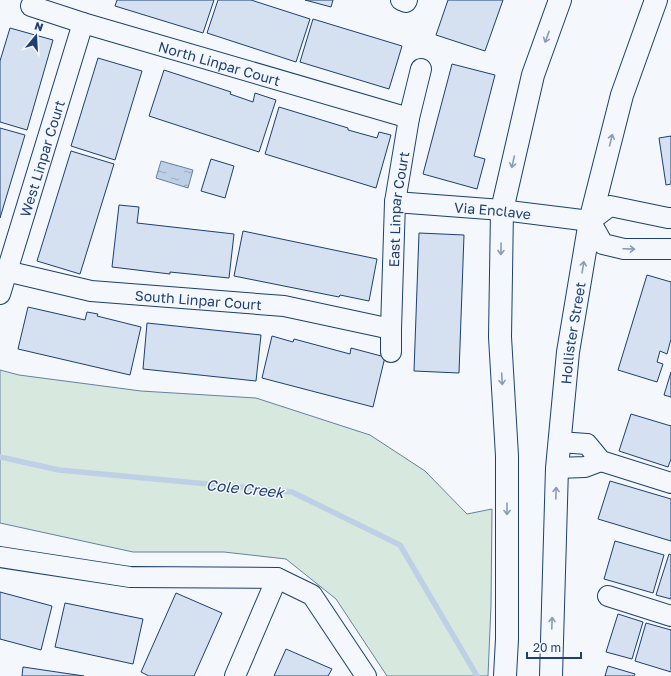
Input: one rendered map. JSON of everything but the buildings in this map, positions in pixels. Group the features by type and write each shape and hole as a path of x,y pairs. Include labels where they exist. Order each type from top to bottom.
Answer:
{"main road":[{"path":"505,676 507,639 507,456 500,337 502,210 533,75 560,0"},
{"name":"Hollister Street","path":"551,676 557,468 568,352 590,221 622,95 656,0"}],"street":[{"path":"401,0 406,2 407,0"},
{"name":"North Linpar Court","path":"31,6 83,23 409,118"},
{"name":"West Linpar Court","path":"0,294 83,23"},
{"name":"East Linpar Court","path":"391,352 396,202 409,118 421,69"},
{"name":"Via Enclave","path":"396,202 502,210 590,221"},
{"path":"671,218 610,206 590,221 603,244 624,249 671,249"},
{"name":"South Linpar Court","path":"6,271 91,291 284,306 391,329"},
{"path":"559,442 587,444 601,461 671,483"},
{"path":"557,468 585,467 601,461"},
{"path":"0,557 130,577 277,578 312,595 366,676"},
{"path":"235,676 277,578"},
{"path":"608,596 671,616"}],"shaded area":[{"path":"0,370 19,375 141,391 256,398 370,435 425,471 467,514 492,509 491,605 488,676 387,676 336,599 286,559 224,552 133,552 0,523"}],"water":[{"path":"161,161 193,170 188,188 156,178"}],"waterway":[{"name":"Cole Creek","path":"0,457 59,470 292,492 400,545 477,676"}]}
